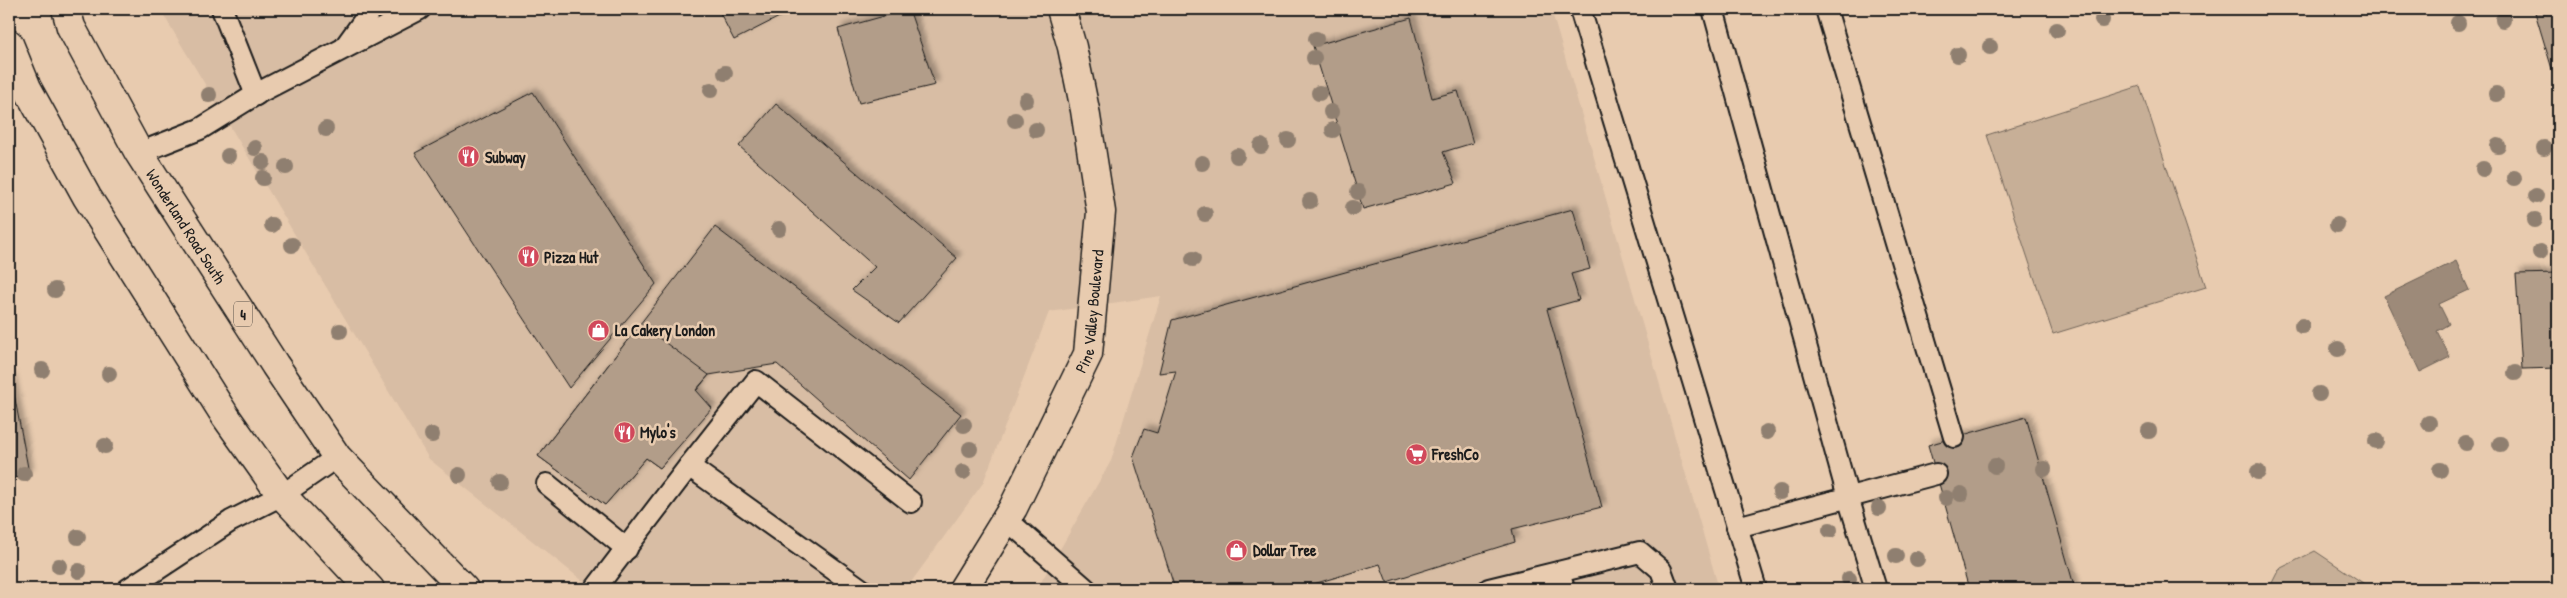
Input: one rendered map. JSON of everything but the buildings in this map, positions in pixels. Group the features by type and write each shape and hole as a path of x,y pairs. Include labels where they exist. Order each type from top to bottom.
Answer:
{"main road":[{"name":"Wonderland Road South","path":"66,9 71,27 139,153 275,365 337,457 464,589"},
{"name":"Pine Valley Boulevard","path":"963,589 1006,520 1088,354 1101,212 1083,101 1072,47 1061,9"},
{"path":"11,55 86,197 226,417 282,495 370,589"}],"lane":[{"path":"222,9 256,95"},
{"path":"343,49 372,9"},
{"path":"139,153 200,129 256,95 420,9"},
{"path":"1580,9 1756,589"},
{"path":"1713,9 1848,497 1876,589"},
{"path":"1826,9 1954,437"},
{"path":"595,589 756,382 912,502"},
{"path":"128,589 231,521 282,495 337,457"},
{"path":"689,466 861,589"},
{"path":"1737,527 1936,474"},
{"path":"547,484 627,549"},
{"path":"1006,520 1086,589"},
{"path":"1489,589 1562,580 1640,552 1661,570 1668,589"}],"shaded area":[{"path":"160,9 1551,9 1719,589 1037,589 1111,461 1161,296 1049,312 983,483 906,589 593,589 429,459"},
{"path":"2140,86 2206,287 2053,334 1987,135"},
{"path":"2456,261 2469,290 2439,304 2449,324 2437,331 2450,357 2420,372 2384,296"},
{"path":"2315,551 2372,589 2269,589 2279,569"}],"place":[{"name":"Subway","path":"469,157"},
{"name":"Pizza Hut","path":"528,257"},
{"name":"La Cakery London","path":"599,330"},
{"name":"Mylo's","path":"624,432"},
{"name":"FreshCo","path":"1416,454"},
{"name":"Dollar Tree","path":"1237,550"}]}
